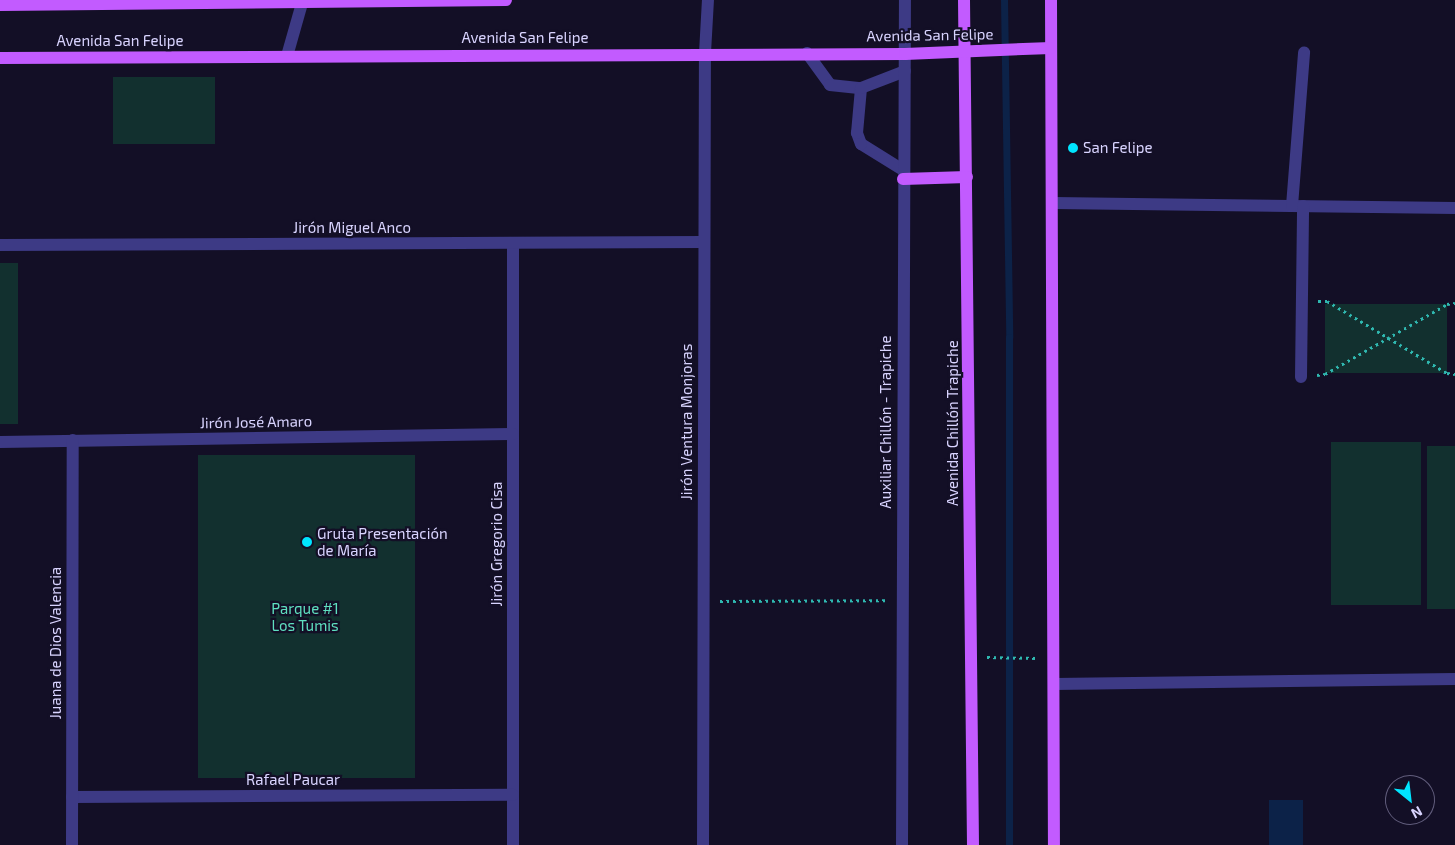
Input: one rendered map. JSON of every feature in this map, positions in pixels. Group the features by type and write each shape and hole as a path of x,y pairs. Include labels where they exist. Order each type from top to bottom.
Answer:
{"main road":[{"path":"0,5 506,0"},
{"name":"Avenida Chillón Trapiche","path":"964,0 972,845"},
{"path":"1051,0 1054,845"},
{"name":"Avenida San Felipe","path":"0,58 704,53 905,54 1051,48"},
{"path":"903,174 967,177"}],"street":[{"name":"Jirón Ventura Monjoras","path":"702,845 704,53 708,0"},
{"name":"Auxiliar Chillón - Trapiche","path":"902,845 905,0"},
{"path":"287,56 303,1"},
{"path":"1301,377 1302,302 1297,206 1304,52"},
{"path":"807,53 830,85 861,88 905,70"},
{"path":"861,88 857,138 903,174"},
{"path":"1053,203 1455,208"},
{"name":"Jirón Miguel Anco","path":"0,245 704,242"},
{"name":"Jirón Gregorio Cisa","path":"513,243 513,845"},
{"name":"Jirón José Amaro","path":"0,442 513,434"},
{"name":"Juana de Dios Valencia","path":"72,845 73,440"},
{"path":"1054,684 1455,679"},
{"name":"Rafael Paucar","path":"72,797 513,795"}],"path":[{"path":"1302,302 1327,301 1447,373 1455,374"},
{"path":"1301,377 1325,374 1447,304 1455,303"},
{"path":"703,601 902,600"},
{"path":"971,657 1054,658"}],"green space":[{"path":"113,77 215,77 215,144 113,144"},
{"path":"0,263 18,263 18,424 0,424"},
{"path":"1325,304 1447,304 1447,373 1325,373"},
{"path":"1331,442 1421,442 1421,605 1331,605"},
{"path":"1427,446 1455,446 1455,609 1427,609"},
{"name":"Parque #1 Los Tumis","path":"198,455 415,455 415,778 198,778"}],"water":[{"path":"1269,800 1303,800 1303,845 1269,845"}],"waterway":[{"path":"1004,0 1009,337 1009,845"}],"place":[{"name":"San Felipe","path":"1073,148"},
{"name":"Gruta Presentación de María","path":"307,542"}]}
